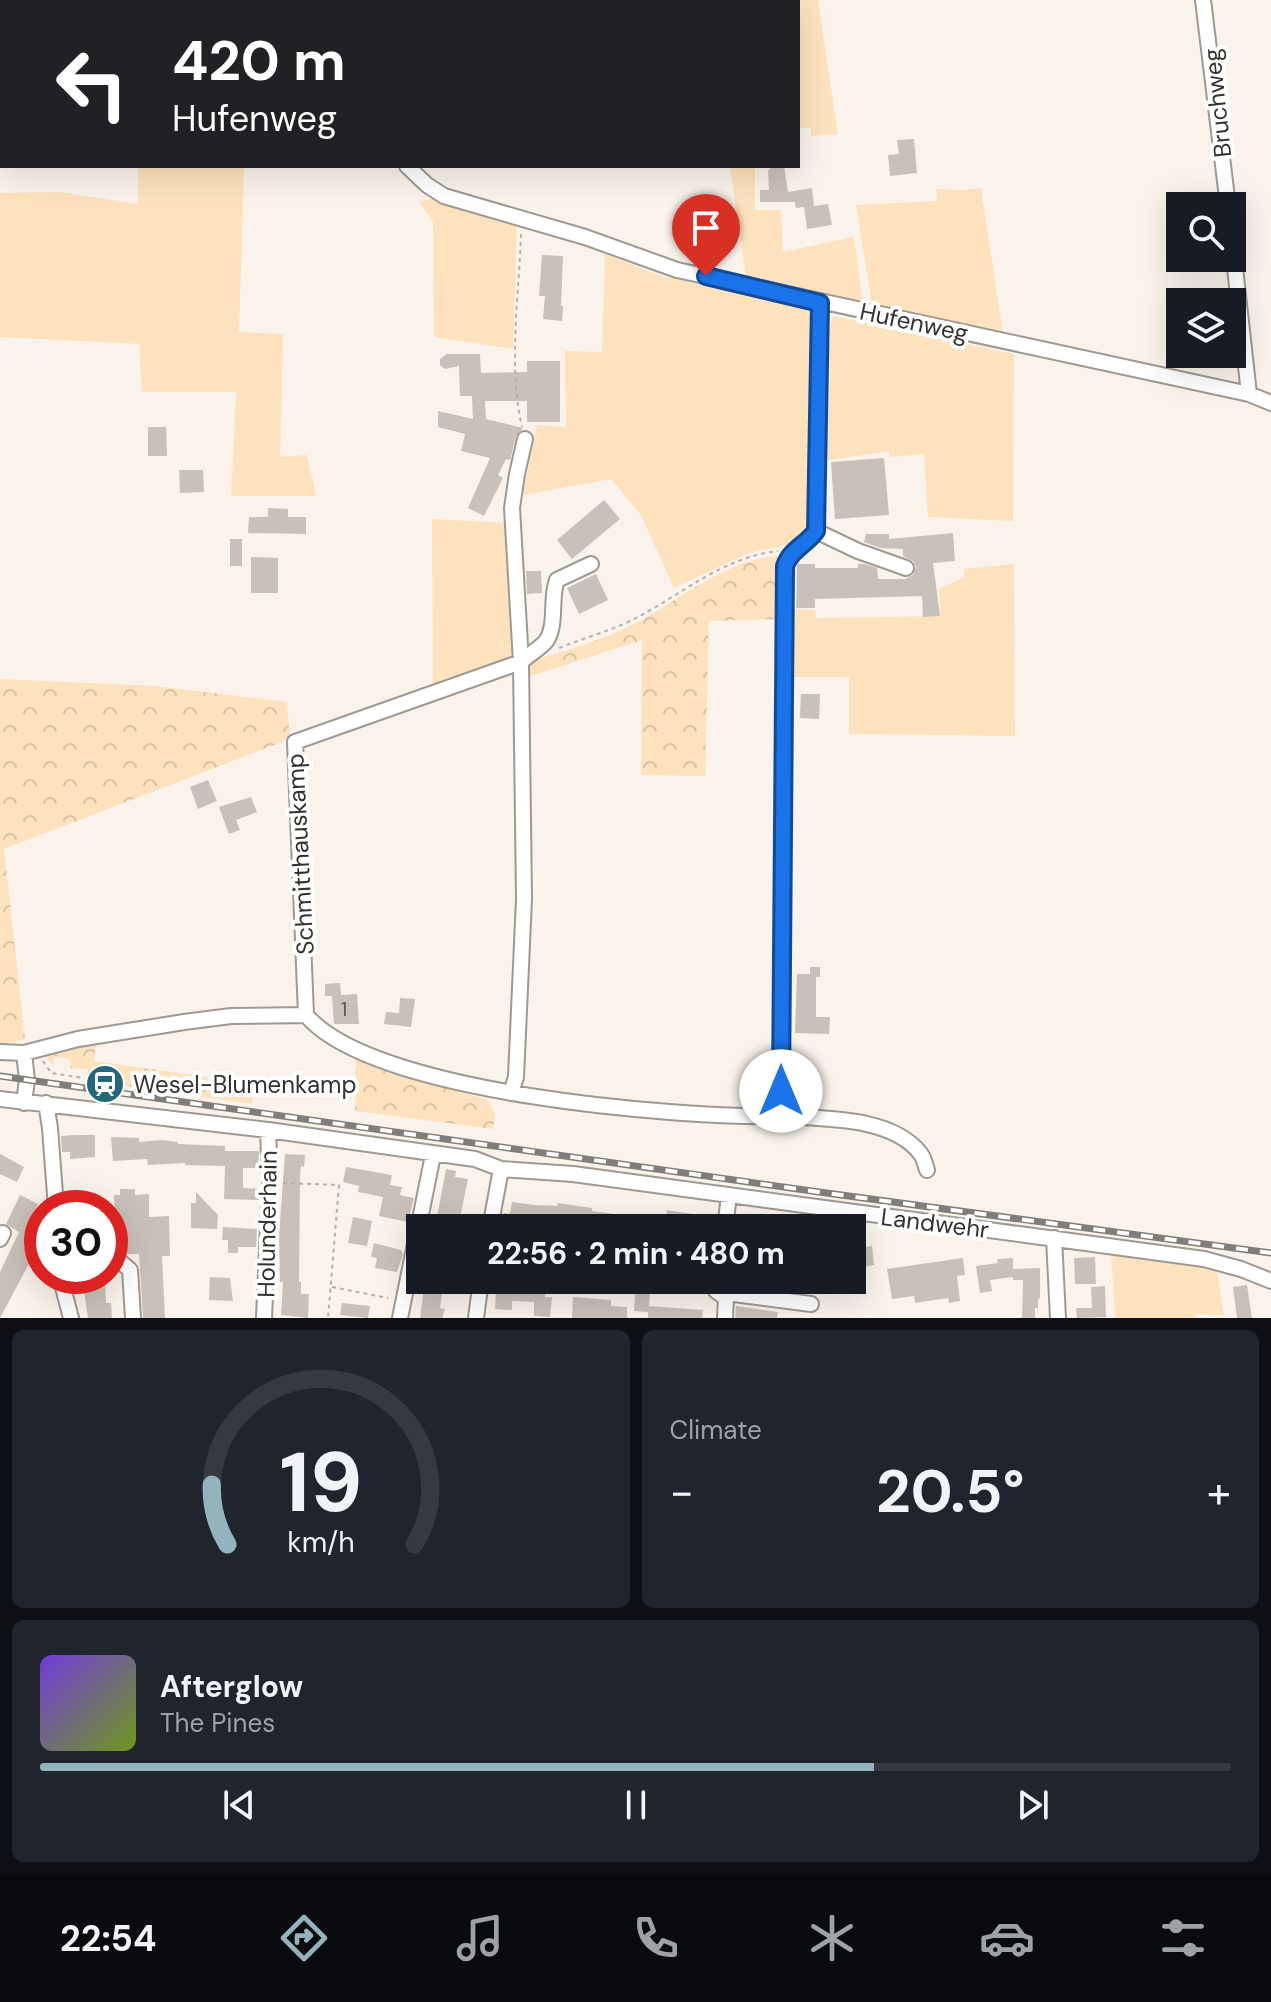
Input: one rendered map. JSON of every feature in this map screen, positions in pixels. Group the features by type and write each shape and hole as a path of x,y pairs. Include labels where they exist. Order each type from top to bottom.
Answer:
{"street":[{"name":"Bruchweg","path":"1203,0 1226,192"},
{"name":"Hufenweg","path":"409,168 444,196 585,237 677,270 1249,394"},
{"path":"1235,272 1249,394 1271,403"},
{"path":"781,1116 785,566 795,549 808,542 816,531 820,303"},
{"path":"511,1093 516,1077 524,899 521,662 512,508 525,439"},
{"path":"816,531 858,551 906,568"},
{"path":"521,662 547,640 552,619 552,594 557,580 591,564"},
{"name":"Schmitthauskamp","path":"306,1015 295,742 521,662"},
{"path":"0,1052 24,1053 78,1039 231,1016 306,1015 328,1034 390,1063 432,1077 511,1093 747,1117 781,1116 859,1122 890,1132 921,1154 927,1170"},
{"path":"24,1053 27,1080 24,1103"},
{"name":"Holunderhain","path":"0,1099 268,1130 475,1159 501,1169"},
{"path":"46,1103 55,1190"},
{"name":"Holunderhain","path":"264,1318 270,1182 268,1130"},
{"path":"400,1318 433,1155"},
{"path":"493,1214 501,1169"},
{"name":"Landwehr","path":"501,1169 573,1174 1204,1259 1271,1281"},
{"path":"727,1214 729,1195"},
{"path":"1054,1238 1058,1318"},
{"path":"128,1268 133,1318"},
{"path":"725,1318 726,1298 722,1295 726,1293 811,1304"},
{"path":"65,1294 71,1318"},
{"path":"476,1318 479,1294"}],"path":[{"path":"522,219 517,368 518,408 525,439"},
{"path":"548,652 629,621 711,572 764,552 795,549"},
{"path":"48,1067 51,1073 84,1078"},
{"path":"270,1182 339,1185 328,1318"},
{"path":"330,1286 404,1301"}],"green space":[{"path":"800,0 818,0 838,134 811,136 811,128 800,128"},
{"path":"138,168 244,168 239,332 283,334 280,457 307,455 316,496 231,496 236,392 142,392 139,344 0,337 0,193 60,192 138,204"},
{"path":"730,168 755,168 755,210 781,210 783,252 854,237 863,303 746,278"},
{"path":"981,188 1003,333 872,305 856,205 937,201 936,189"},
{"path":"431,199 517,226 513,349 434,337 433,222 419,202"},
{"path":"605,254 661,276 808,310 815,322 813,520 806,538 751,552 674,588 641,515 611,479 523,495 537,425 566,427 565,351 602,352"},
{"path":"833,316 1014,354 1013,521 928,517 924,454 890,457 889,451 823,461 823,349"},
{"path":"432,519 510,523 515,657 433,686"},
{"path":"781,556 780,619 709,621 705,776 641,775 642,640 525,678 525,664 618,632 741,564"},
{"path":"1014,564 1015,736 849,734 849,677 790,677 790,609 815,610 816,618 940,616 939,589 964,577 964,569"},
{"path":"0,679 155,686 287,702 290,739 4,849 25,1040 0,1044"},
{"path":"96,1044 94,1061 208,1077 206,1090 253,1096 252,1104 122,1085 122,1080 87,1075 88,1069 70,1068 70,1059 55,1057 53,1066 43,1052"},
{"path":"356,1058 377,1069 488,1100 495,1115 493,1129 355,1111"},
{"path":"1111,1251 1200,1264 1217,1271 1224,1315 1115,1318"}],"building":[{"path":"914,139 917,173 890,176 888,155 899,154 897,140"},
{"path":"770,168 784,168 788,192 812,188 814,206 828,204 832,225 807,229 804,207 796,208 795,202 760,202 760,190 769,190"},
{"path":"542,255 563,256 562,321 543,319 545,296 539,296"},
{"path":"447,354 480,354 481,373 527,372 527,361 560,361 560,422 527,422 527,401 485,401 486,419 523,428 516,436 510,460 506,459 498,475 503,478 484,516 468,508 490,458 461,451 465,434 438,427 438,411 473,419 472,396 460,396 459,366 445,369 440,365 440,359"},
{"path":"148,427 166,427 167,456 148,456"},
{"path":"884,458 889,515 835,519 831,462"},
{"path":"179,470 203,470 204,492 180,493"},
{"path":"604,500 620,519 572,559 557,540"},
{"path":"268,508 288,509 288,517 306,517 306,534 248,533 249,517 268,517"},
{"path":"953,533 955,561 933,563 940,616 923,617 922,596 815,599 815,608 796,608 797,564 815,564 815,568 858,568 858,564 865,564 877,568 878,579 905,579 913,575 916,567 913,561 903,556 903,549 880,548 864,542 866,534 889,534 889,539"},
{"path":"230,539 242,539 242,566 230,566"},
{"path":"251,557 278,558 278,593 251,593"},
{"path":"526,571 541,571 542,593 527,594"},
{"path":"596,574 608,600 579,614 567,588"},
{"path":"801,694 820,694 819,719 800,718"},
{"path":"208,780 217,801 198,809 190,787"},
{"path":"251,797 257,812 236,820 240,830 229,834 219,807"},
{"path":"810,967 820,967 820,977 816,977 816,1017 830,1017 829,1034 795,1033 797,974 810,974"},
{"path":"340,983 341,995 357,994 359,1024 334,1024 332,996 325,996 325,984"},
{"path":"400,998 415,999 411,1027 384,1024 386,1012 399,1013"},
{"path":"95,1135 95,1157 70,1159 70,1152 62,1152 61,1136"},
{"path":"111,1137 139,1138 139,1142 162,1140 178,1144 225,1146 225,1151 259,1151 258,1168 243,1168 243,1188 260,1189 259,1200 224,1199 225,1166 185,1163 148,1165 147,1159 113,1161"},
{"path":"0,1154 24,1167 17,1182 0,1174"},
{"path":"285,1154 305,1155 300,1176 299,1282 301,1294 309,1294 308,1318 281,1315 283,1282 280,1282 279,1236"},
{"path":"346,1167 392,1175 390,1185 402,1187 400,1195 414,1198 410,1214 406,1214 406,1222 379,1216 383,1197 358,1192 359,1186 343,1182"},
{"path":"446,1169 456,1171 455,1177 468,1179 461,1214 438,1214"},
{"path":"135,1189 135,1195 149,1194 149,1217 169,1216 170,1256 162,1256 165,1318 143,1318 139,1254 128,1254 128,1190 120,1190"},
{"path":"196,1192 218,1215 217,1229 191,1228 191,1203 196,1203"},
{"path":"20,1195 24,1197 24,1273 0,1318 0,1272 19,1232 6,1224"},
{"path":"512,1202 557,1206 558,1203 614,1214 510,1214"},
{"path":"667,1210 692,1214 666,1214"},
{"path":"353,1217 372,1221 367,1246 348,1243"},
{"path":"223,1227 257,1229 256,1247 238,1247 238,1253 228,1253 228,1240 222,1240"},
{"path":"374,1243 401,1250 403,1254 397,1272 375,1268 377,1258 371,1257"},
{"path":"872,1246 874,1265 866,1266 866,1247"},
{"path":"1095,1257 1096,1284 1075,1284 1074,1258"},
{"path":"963,1258 965,1275 957,1276 960,1301 949,1303 948,1298 915,1303 914,1296 892,1299 887,1269"},
{"path":"1013,1258 1013,1269 1040,1268 1040,1298 1038,1308 1035,1308 1035,1318 1022,1318 1023,1280 1013,1280 1013,1277 990,1280 992,1291 980,1293 976,1266 998,1263 997,1259"},
{"path":"210,1277 230,1278 233,1301 209,1300"},
{"path":"1247,1285 1252,1318 1237,1318 1233,1287"},
{"path":"1105,1286 1106,1317 1077,1318 1076,1308 1092,1308 1091,1287"},
{"path":"85,1294 106,1294 106,1303 111,1303 112,1318 88,1318"},
{"path":"423,1294 442,1294 440,1308 445,1309 442,1318 420,1318"},
{"path":"496,1294 545,1294 545,1297 552,1297 550,1317 534,1316 534,1302 512,1301 512,1310 495,1309"},
{"path":"635,1294 650,1294 649,1306 703,1310 702,1318 648,1318 648,1312 634,1311"},
{"path":"573,1297 611,1300 611,1306 627,1307 627,1318 572,1318"},
{"path":"342,1303 370,1306 368,1318 340,1315"},
{"path":"736,1306 778,1312 777,1318 735,1318"}],"railway":[{"path":"0,1076 1271,1253"}],"place":[{"name":"Wesel-Blumenkamp","path":"105,1084"}],"route":[{"path":"706,276 820,303 816,531 808,542 795,549 785,566 781,1091"}]}
